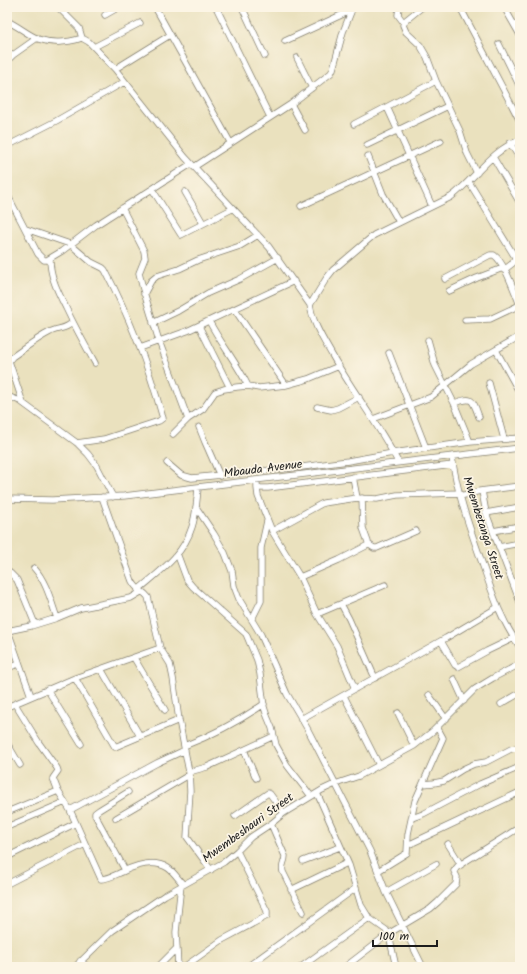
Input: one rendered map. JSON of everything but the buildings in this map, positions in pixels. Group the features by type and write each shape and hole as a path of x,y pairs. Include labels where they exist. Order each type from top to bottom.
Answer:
{"street":[{"path":"58,7 79,28 82,38"},
{"path":"105,15 119,7"},
{"path":"216,7 270,117"},
{"path":"242,7 265,56"},
{"path":"399,7 398,15 404,23 403,25 406,32 420,45 423,50 460,131 467,153 477,173"},
{"path":"404,23 422,7"},
{"path":"460,7 520,121"},
{"path":"504,7 520,34"},
{"path":"158,8 170,35 230,142"},
{"path":"285,41 352,9"},
{"path":"7,194 38,254 44,260 50,259 122,208 192,165 202,161 291,104 312,88 333,69 352,9"},
{"path":"7,21 38,38 61,43 82,38 89,42 115,69 192,165 278,258 310,305 319,332 338,366 373,419 398,462"},
{"path":"94,47 140,23"},
{"path":"115,69 170,35"},
{"path":"7,61 13,55 38,38"},
{"path":"499,44 520,87"},
{"path":"297,58 312,88"},
{"path":"354,124 436,81"},
{"path":"7,146 56,121 124,82"},
{"path":"291,104 305,130"},
{"path":"367,145 448,106"},
{"path":"387,107 408,157 432,206"},
{"path":"310,305 326,279 342,262 374,236 451,197 462,189 493,157 510,143 520,140"},
{"path":"301,206 441,141"},
{"path":"510,143 520,159"},
{"path":"368,156 383,194 399,222"},
{"path":"493,157 520,203"},
{"path":"202,161 202,176"},
{"path":"449,291 477,278 504,269 513,263 514,257 469,182"},
{"path":"152,189 181,235 232,209"},
{"path":"185,192 203,223"},
{"path":"122,208 145,257 140,273 144,294 159,341 188,419"},
{"path":"26,229 70,244 91,262 105,270 125,309 140,348 163,418 159,421 104,439 77,443"},
{"path":"144,294 153,278 198,260 240,246 258,235"},
{"path":"445,278 492,255 497,257 504,269 520,305 490,319 465,320"},
{"path":"153,323 178,311 208,293 240,279 278,258"},
{"path":"50,259 54,283 72,322 95,364"},
{"path":"140,348 209,322 294,282"},
{"path":"235,310 286,385"},
{"path":"22,403 8,358 12,357 41,337 50,332 68,326 72,322"},
{"path":"209,322 248,386"},
{"path":"199,326 230,388"},
{"path":"373,419 431,397 471,364 520,336"},
{"path":"428,340 435,366 454,403 470,442"},
{"path":"496,350 517,388"},
{"path":"389,353 426,448"},
{"path":"172,434 188,419 203,409 215,392 230,388 248,386 259,388 286,385 308,379 338,366"},
{"path":"489,383 504,439"},
{"path":"7,396 22,403 77,443 97,466 113,497"},
{"path":"317,407 331,410 338,408 358,397"},
{"path":"454,403 468,399 471,400 480,417"},
{"path":"199,427 204,442 220,476"},
{"path":"167,463 181,475 192,478 348,461 470,442 520,438"},
{"name":"Mbauda Avenue","path":"7,499 52,500 113,497 198,488 520,448"},
{"name":"Mwembetanga Street","path":"452,457 459,494 498,607 507,627 520,646"},
{"path":"256,488 268,488 453,465"},
{"path":"353,477 360,498 363,528 368,544 374,548 377,548 416,531"},
{"path":"257,480 256,488 267,521 300,577 317,614 337,646 355,689"},
{"path":"272,531 323,503 360,498 377,499 397,495 459,494 520,486"},
{"path":"31,696 7,631 57,618 81,608 130,598 140,591 178,556 192,527 198,488"},
{"path":"482,491 486,513 520,602"},
{"path":"102,497 132,581 140,591 148,597 160,648 170,664 178,720 189,774 190,791 187,837 211,870"},
{"path":"196,507 214,534 224,553 232,571 234,586 239,599 261,635 287,694 370,851 386,892 423,967"},
{"path":"486,513 520,507"},
{"path":"252,619 261,601 261,548 267,521"},
{"path":"493,531 520,526"},
{"path":"499,547 520,543"},
{"path":"300,577 340,560 368,544"},
{"path":"178,556 187,580 193,587 246,634 257,660 264,704 279,752 311,796"},
{"path":"34,568 40,574 57,618"},
{"path":"10,573 17,580 35,624"},
{"path":"317,614 385,585"},
{"path":"341,604 375,678"},
{"path":"301,719 441,641 498,607"},
{"path":"441,641 455,665 458,667 514,638"},
{"path":"7,707 75,678 160,648"},
{"path":"134,658 165,710"},
{"path":"7,668 19,664"},
{"name":"Mwembeshauri Street","path":"75,967 112,931 182,885 224,862 251,837 271,824 284,813 311,796 335,784 359,776 414,746 446,719 481,686 520,664"},
{"path":"101,669 140,736"},
{"path":"75,678 114,746 117,747 178,720"},
{"path":"454,679 464,701"},
{"path":"47,690 81,744"},
{"path":"501,704 520,693"},
{"path":"429,695 446,719"},
{"path":"344,696 379,765"},
{"path":"15,704 39,743 57,768 58,771 53,779 58,791 70,810 101,879 142,864 161,865 172,872 182,885 176,932 176,949 179,967 222,940 267,916 267,911 237,851"},
{"path":"70,810 184,748 230,725 264,704"},
{"path":"398,713 414,746"},
{"path":"378,870 406,855 407,853 408,834 415,801 443,738 437,727"},
{"path":"116,818 189,774 208,767 274,736"},
{"path":"7,743 20,764"},
{"path":"423,784 444,781 474,764 486,762 511,749 520,749"},
{"path":"244,750 256,778"},
{"path":"412,818 423,814 480,784 520,767"},
{"path":"7,812 58,791"},
{"path":"125,870 95,815 99,810 128,792"},
{"path":"408,845 520,792"},
{"path":"235,816 268,793 284,813"},
{"path":"317,793 347,863 361,905 369,918 386,930 388,934 393,966"},
{"path":"7,827 65,802"},
{"path":"7,857 76,823"},
{"path":"271,824 284,852 285,859 282,867 291,890 303,912"},
{"path":"345,967 388,934 430,909 453,887 457,881 454,871 520,827"},
{"path":"7,884 84,844"},
{"path":"448,844 461,865"},
{"path":"303,861 340,847"},
{"path":"291,890 347,863"},
{"path":"386,892 436,864"},
{"path":"247,967 356,888"},
{"path":"301,967 369,918"},
{"path":"158,967 176,949"},
{"path":"80,961 88,967"}]}
